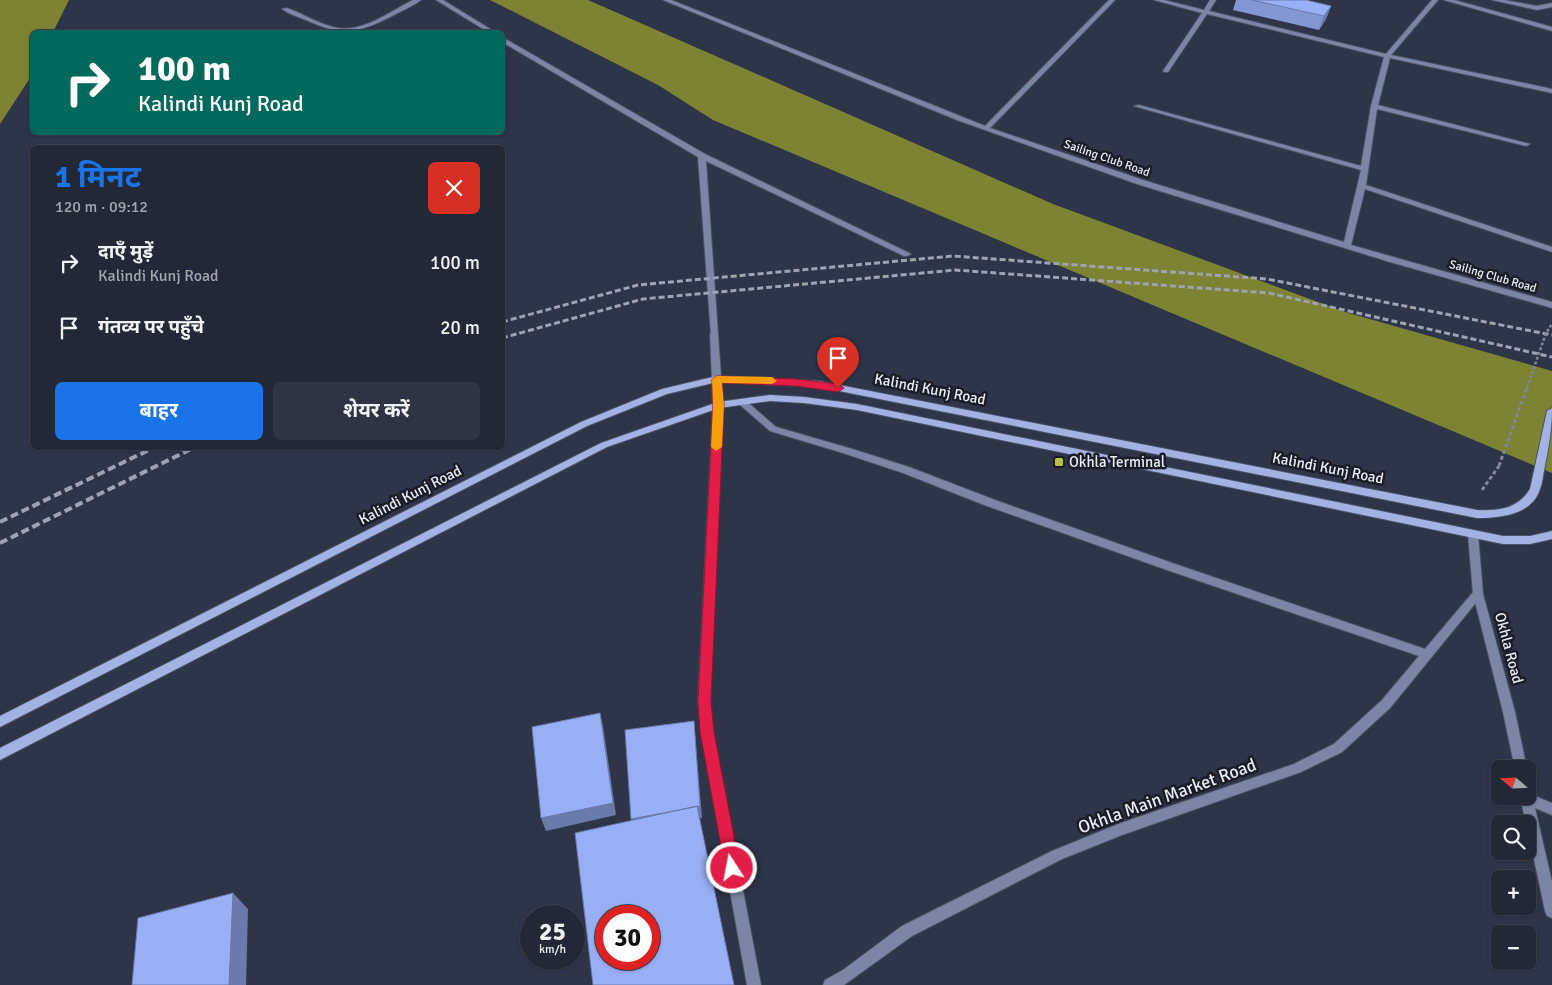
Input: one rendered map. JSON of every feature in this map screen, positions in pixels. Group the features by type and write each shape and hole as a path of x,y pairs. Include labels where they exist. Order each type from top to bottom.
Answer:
{"main road":[{"name":"Kalindi Kunj Road","path":"0,722 584,424 665,391 717,379 819,384 1477,514 1491,515 1516,510 1531,498 1535,490 1552,411"},
{"name":"Kalindi Kunj Road","path":"0,754 604,445 718,405 770,398 804,400 857,407 1503,540 1530,540 1552,535"}],"street":[{"path":"285,9 337,29 351,30 366,25 418,0"},
{"path":"439,0 489,30"},
{"name":"Sailing Club Road","path":"666,0 986,128 1140,182 1347,246 1552,305"},
{"path":"986,128 1112,0"},
{"path":"1157,0 1387,56 1552,91"},
{"path":"1166,71 1213,0"},
{"path":"1347,246 1362,186 1374,106 1387,56 1435,0"},
{"path":"1447,0 1552,29"},
{"path":"1495,0 1536,8 1552,5"},
{"path":"505,41 702,156 907,254"},
{"path":"1137,106 1364,169"},
{"path":"1374,106 1526,144"},
{"path":"702,156 718,405 704,701 707,732 754,985"},
{"path":"1362,186 1552,250"},
{"path":"742,402 773,429 898,467 991,503 1162,564 1427,654"},
{"name":"Okhla Road","path":"1473,534 1478,594 1509,712 1519,760"},
{"name":"Okhla Main Market Road","path":"830,985 848,975 907,931 1057,855 1130,826 1297,768 1338,748 1386,704 1478,594"},
{"path":"1536,801 1552,809"},
{"path":"1529,805 1552,911"}],"path":[{"path":"1499,466 1546,333 1552,324"}],"shaded area":[{"path":"0,0 69,0 54,30 30,30 30,78 0,124"},
{"path":"490,0 588,0 1053,204 1345,312 1552,371 1552,473 713,120 658,85"}],"building":[{"path":"1252,0 1306,0 1331,6 1324,16"},
{"path":"600,713 613,803 541,818 532,727"},
{"path":"694,721 700,806 631,819 625,730"},
{"path":"697,806 734,985 593,985 575,833"},
{"path":"233,893 229,985 132,985 138,918"}],"railway":[{"path":"505,321 638,285 953,256 1267,279 1552,335"},
{"path":"505,337 643,299 955,270 1269,293 1552,357"},
{"path":"0,522 149,450"},
{"path":"0,543 189,450"}],"slow traffic":[{"path":"716,447 717,379 772,381"}],"place":[{"name":"Okhla Terminal","path":"1059,462"}],"route":[{"path":"732,868 707,732 704,701 718,405 717,379 796,382 838,388"}]}
